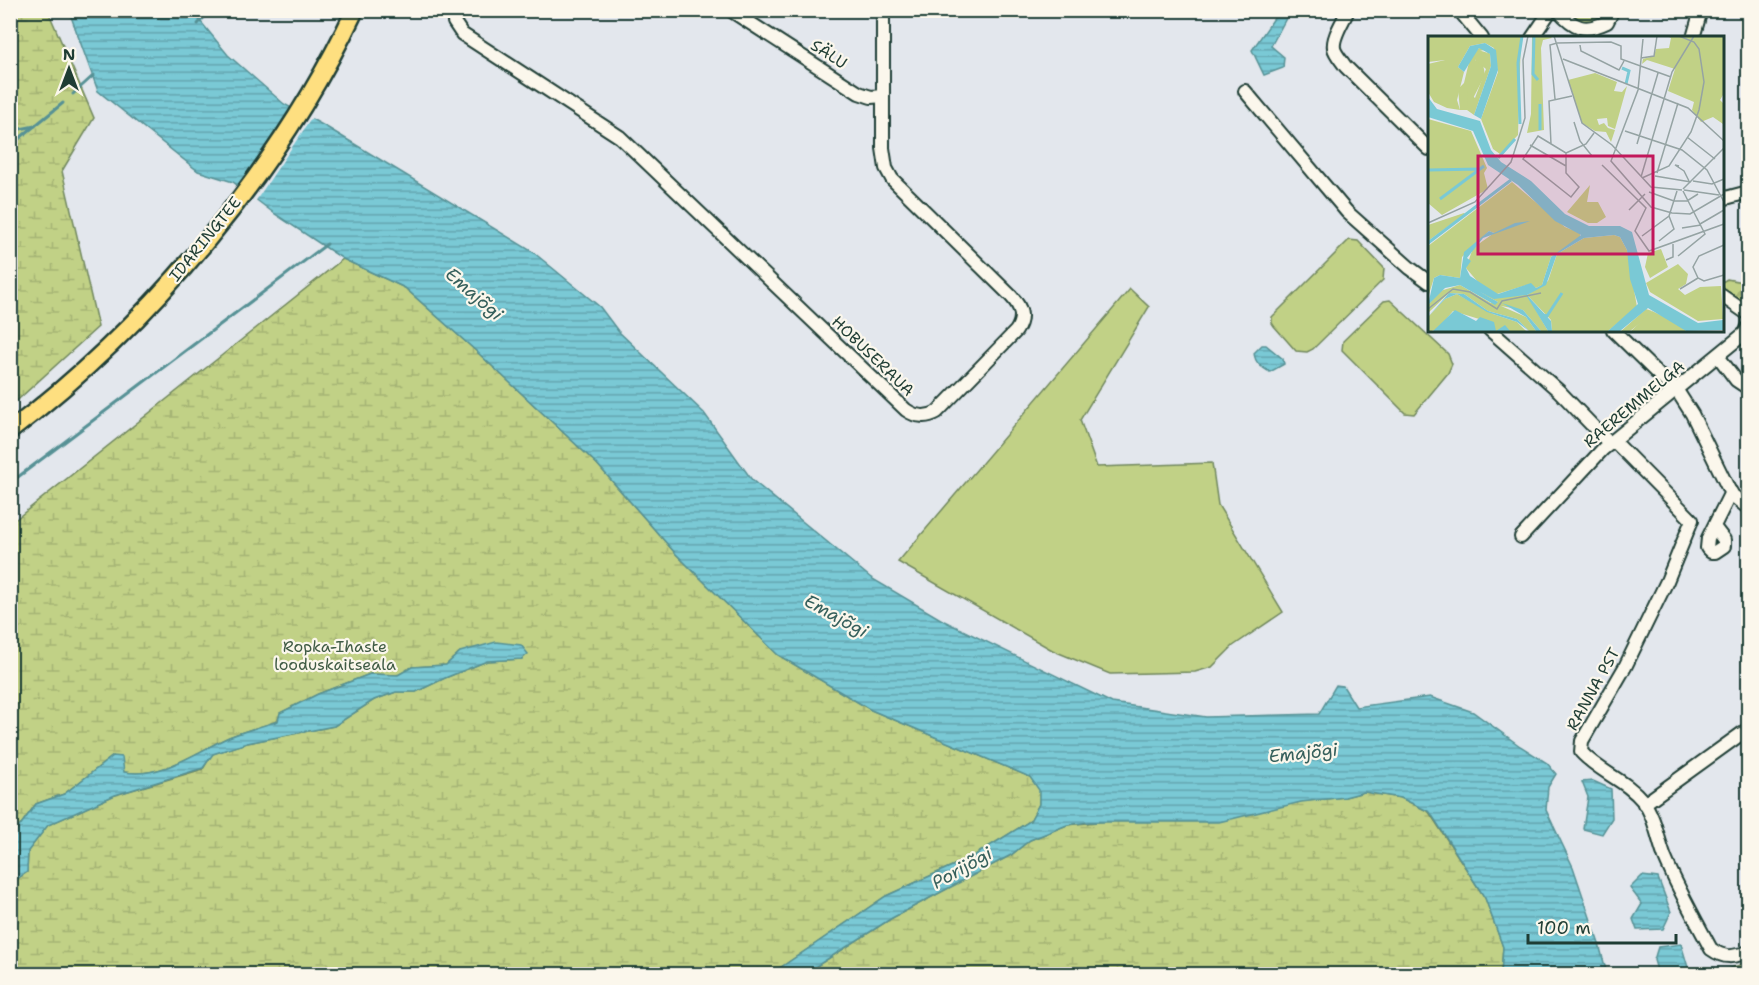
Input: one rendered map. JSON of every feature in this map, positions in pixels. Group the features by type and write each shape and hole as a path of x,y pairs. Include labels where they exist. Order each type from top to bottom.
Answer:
{"main road":[{"name":"IDARINGTEE","path":"10,431 120,337 209,237 239,199 304,103 355,10"}],"street":[{"name":"HOBUSERAUA","path":"456,10 454,22 462,34 620,137 906,410 916,415 927,416 937,412 1017,331 1021,312 1011,296 892,178 886,168 884,161 883,10"},
{"name":"SÄLU","path":"730,10 859,93 883,96"},
{"path":"1348,10 1335,40 1334,49 1345,66 1428,147"},
{"path":"1459,10 1480,36"},
{"path":"1533,36 1551,10"},
{"path":"1558,10 1581,28 1606,22 1613,10"},
{"path":"1694,36 1701,10"},
{"path":"1245,91 1347,212 1428,281"},
{"path":"1723,199 1749,192"},
{"path":"1723,297 1749,314"},
{"name":"RAEREMMELGA","path":"1521,537 1612,442 1718,356 1749,327"},
{"path":"1492,332 1612,442"},
{"path":"1615,332 1670,386 1676,389 1692,414 1731,492 1749,508"},
{"path":"1718,356 1736,381 1749,388"},
{"name":"RANNA PST","path":"1612,442 1692,520 1667,581 1625,668 1582,741 1581,752 1590,762 1624,783 1644,804 1665,858 1711,950 1720,956 1731,958 1749,952"},
{"path":"1714,527 1731,492"},
{"path":"1644,804 1749,729"}],"green space":[{"path":"11,10 48,11 94,118 62,171 98,327 11,406"},
{"path":"1562,11 1610,11 1601,21 1582,25"},
{"path":"1349,240 1358,241 1384,268 1383,280 1313,349 1307,352 1296,351 1274,326 1272,317"},
{"name":"Ropka-Ihaste looduskaitseala","path":"343,259 405,288 476,351 597,464 676,554 778,655 871,710 1030,777 1040,790 1039,804 1030,821 972,857 886,896 771,974 11,974 11,883 27,872 28,851 48,825 115,795 203,769 212,754 247,743 334,726 374,700 396,692 416,692 487,661 522,659 460,652 446,665 412,667 398,675 370,674 318,694 280,713 278,721 229,737 178,763 151,772 124,772 113,756 64,794 36,804 11,838 11,523"},
{"path":"1727,279 1748,283 1748,308 1731,298 1723,287 1723,281"},
{"path":"1130,289 1149,307 1080,420 1097,467 1212,463 1218,505 1283,612 1233,646 1212,667 1195,672 1110,674 1054,651 898,562"},
{"path":"1390,300 1448,354 1452,364 1448,373 1414,414 1405,413 1342,350 1343,341 1384,301"},
{"path":"1364,792 1401,798 1429,812 1485,898 1503,947 1501,974 804,974 892,918 1011,855 1030,840 1067,825 1345,797"},
{"path":"1748,962 1748,974 1714,974"}],"water":[{"path":"69,11 192,11 228,55 284,104 328,128 533,252 600,307 618,331 704,413 752,480 871,578 944,621 1112,703 1206,717 1319,714 1336,685 1343,686 1356,707 1430,697 1473,712 1547,763 1556,774 1548,787 1546,810 1573,867 1607,974 1501,974 1503,947 1485,898 1430,812 1401,798 1364,792 1345,797 1301,802 1219,822 1089,822 1067,825 1030,840 1011,855 892,918 804,974 771,974 886,896 972,857 1030,821 1039,804 1039,790 1030,777 871,710 778,655 676,554 597,464 405,288 343,259 275,214 233,182 198,171 98,91"},
{"path":"1279,11 1290,11 1271,46 1284,57 1283,68 1264,75 1252,50"},
{"path":"1262,345 1266,345 1283,359 1284,364 1270,372 1261,366 1254,353"},
{"path":"496,642 521,645 528,654 522,659 487,661 416,692 396,692 374,700 334,726 247,743 213,754 203,768 115,795 48,825 28,851 27,872 11,883 11,838 36,804 64,794 113,756 122,757 124,772 151,772 165,768 229,737 278,721 280,713 318,694 370,674 398,675 412,667 446,665 460,652"},
{"path":"1593,781 1611,789 1612,818 1602,834 1583,829 1588,797 1582,782"},
{"path":"1642,876 1658,878 1671,912 1663,929 1637,930 1633,919 1642,904 1630,888"},
{"path":"1681,944 1690,974 1658,974 1654,960 1658,947"}],"pier":[{"path":"293,106 313,116 255,202 237,188"}],"waterway":[{"path":"198,24 211,10"},
{"path":"73,94 94,75"},
{"path":"10,146 63,103"},
{"path":"10,131 35,126"},
{"path":"10,483 327,244"}],"water label":[{"name":"Emajõgi","path":"474,294"},
{"name":"Emajõgi","path":"836,616"},
{"name":"Emajõgi","path":"1303,753"},
{"name":"Porijõgi","path":"962,868"}]}
